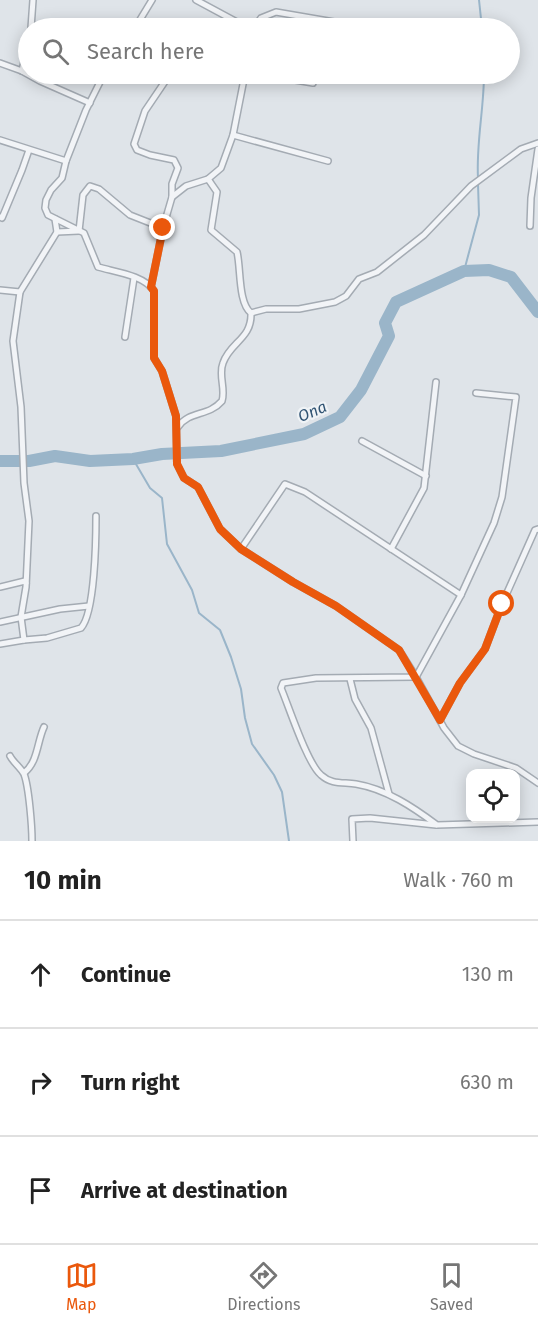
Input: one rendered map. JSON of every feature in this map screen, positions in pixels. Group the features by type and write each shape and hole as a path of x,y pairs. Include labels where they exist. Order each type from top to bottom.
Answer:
{"street":[{"path":"31,18 32,0"},
{"path":"141,18 152,0"},
{"path":"196,0 229,18"},
{"path":"261,18 276,12 311,18"},
{"path":"0,63 18,69"},
{"path":"47,84 90,103"},
{"path":"99,84 66,161 62,178 51,190 45,208 48,215 84,233 98,267 135,278 154,291 154,358 162,371 176,416 177,464 184,478 198,487 220,529 241,549 336,606 399,650 458,746 474,754 516,768 538,783"},
{"path":"151,287 172,197 172,184 178,168 174,160 137,150 134,144 146,111 164,84"},
{"path":"172,197 186,186 208,179 221,168 233,135 243,84"},
{"path":"233,135 328,161"},
{"path":"0,140 66,161"},
{"path":"251,313 266,309 307,308 335,302 346,296 359,279 377,272 424,235 471,186 521,149 538,143"},
{"path":"530,226 531,198 538,149"},
{"path":"0,217 2,218 28,150"},
{"path":"178,427 184,418 205,413 222,401 222,363 250,327 251,313 248,311 243,296 237,252 211,230 216,192 208,179"},
{"path":"79,231 83,195 90,186 99,189 130,215 163,228"},
{"path":"24,640 21,617 26,583 29,521 13,341 20,292 57,232 55,219"},
{"path":"57,232 79,231"},
{"path":"125,337 135,278"},
{"path":"0,290 20,292"},
{"path":"391,549 424,488 436,382"},
{"path":"416,676 460,595 494,523 502,497 516,397 476,393"},
{"path":"362,441 426,476"},
{"path":"241,549 285,484 305,492 460,595"},
{"path":"0,644 47,638 81,628 86,621 89,606 95,555 96,516"},
{"path":"440,720 460,683 485,649 502,604 535,530 538,529"},
{"path":"0,586 20,580 26,583"},
{"path":"0,622 60,609 89,606"},
{"path":"416,676 316,678 288,681 283,683 281,688 299,735 321,775 337,783 355,784 389,794 416,809 437,825"},
{"path":"350,679 355,699 371,728 389,794"},
{"path":"24,773 29,769 38,750 44,728"},
{"path":"10,756 24,773 32,841"},
{"path":"353,841 352,819 370,818 437,825 538,822"}],"waterway":[{"path":"479,0 481,18"},
{"path":"478,178 484,84"},
{"path":"464,271 479,215 478,184"},
{"name":"Ona","path":"0,461 29,461 55,456 90,461 133,459 162,454 221,451 304,434 340,417 361,390 389,336 385,323 396,302 464,271 489,270 511,277 538,312"},
{"path":"133,459 150,488 162,498 167,544 192,590 199,613 220,630 241,689 252,744 274,775 282,792 289,841"}],"route":[{"path":"163,228 151,287 154,291 154,358 162,371 176,416 177,464 184,478 198,487 220,529 241,549 336,606 399,650 440,720 460,683 485,649 502,604"}]}
